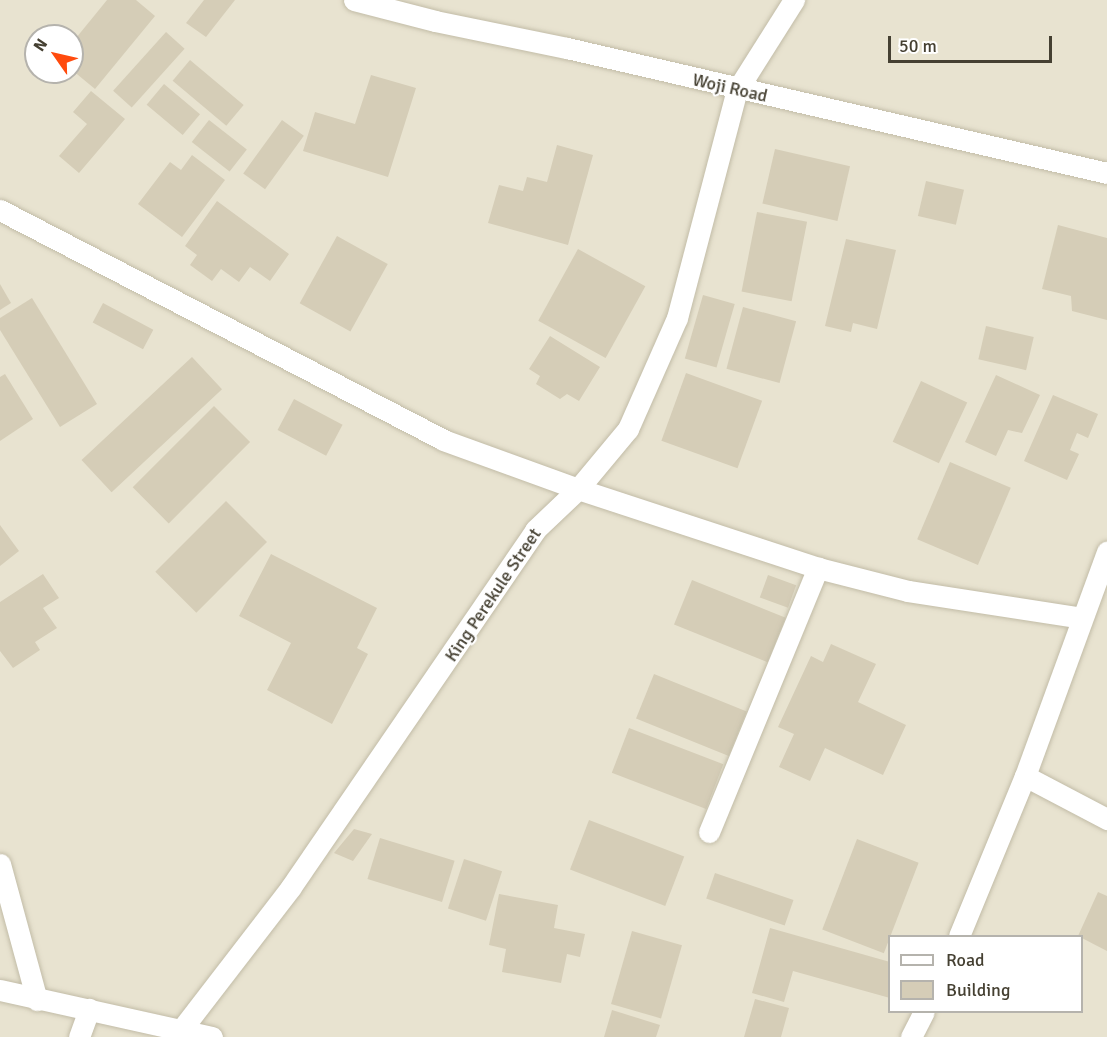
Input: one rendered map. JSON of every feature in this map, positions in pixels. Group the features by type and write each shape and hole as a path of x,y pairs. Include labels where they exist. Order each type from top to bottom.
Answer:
{"street":[{"name":"Woji Road","path":"354,0 435,21 567,48 737,90 1107,173"},
{"name":"King Perekule Street","path":"181,1030 291,887 534,530 578,489 628,429 677,318 737,90 794,0"},
{"path":"0,210 442,440 578,489 818,568 908,591 1082,618"},
{"path":"959,935 1025,776 1082,618 1099,597 1107,552"},
{"path":"710,832 818,568"},
{"path":"1025,776 1107,819"},
{"path":"0,864 37,1000"},
{"path":"0,990 212,1037"},
{"path":"79,1037 89,1009"},
{"path":"911,1037 923,1013"}],"shaded area":[{"path":"0,0 1107,0 1107,1037 0,1037"}],"building":[{"path":"107,0 136,0 155,16 95,89 84,80 84,28"},
{"path":"204,0 235,0 206,37 186,23"},
{"path":"166,32 185,49 132,107 113,91"},
{"path":"190,60 244,105 226,126 173,81"},
{"path":"371,75 416,88 388,177 303,151 315,112 355,124"},
{"path":"164,84 200,114 183,135 147,105"},
{"path":"91,91 125,119 79,173 59,156 87,124 73,112"},
{"path":"209,120 247,150 230,172 192,142"},
{"path":"282,120 304,136 265,189 243,173"},
{"path":"557,145 593,155 568,245 488,223 499,185 523,191 527,177 547,182"},
{"path":"775,149 850,166 837,221 762,204"},
{"path":"192,155 225,180 182,237 138,204 170,162 181,170"},
{"path":"926,181 964,190 956,225 918,216"},
{"path":"217,201 289,254 270,281 250,267 239,282 221,269 212,281 190,265 197,255 185,246"},
{"path":"757,212 807,222 792,301 742,292"},
{"path":"1058,225 1107,238 1107,320 1072,311 1071,296 1042,289"},
{"path":"337,236 388,264 350,331 300,303"},
{"path":"846,239 896,250 877,329 853,323 851,332 825,326"},
{"path":"578,249 645,286 606,358 538,321"},
{"path":"0,284 11,303 0,310"},
{"path":"703,295 735,304 717,368 685,358"},
{"path":"32,298 97,404 60,427 0,330 0,318"},
{"path":"103,303 153,330 143,349 93,322"},
{"path":"743,307 796,321 780,383 726,369"},
{"path":"986,326 1034,337 1026,370 978,359"},
{"path":"550,336 600,367 579,401 567,394 560,399 536,384 540,376 529,369"},
{"path":"192,357 222,389 112,492 82,460"},
{"path":"686,373 762,401 737,468 661,441"},
{"path":"5,374 33,419 0,441 0,377"},
{"path":"996,375 1040,395 1022,433 1008,430 996,456 965,442"},
{"path":"921,381 967,403 939,463 893,442"},
{"path":"1053,395 1098,414 1088,438 1077,433 1070,450 1079,454 1067,480 1024,461"},
{"path":"294,399 343,425 326,456 278,430"},
{"path":"214,406 250,442 169,523 133,487"},
{"path":"950,462 1011,488 978,565 917,539"},
{"path":"226,501 267,542 196,613 155,572"},
{"path":"0,525 19,551 0,566"},
{"path":"271,554 377,608 357,648 368,654 332,724 267,690 291,643 239,616"},
{"path":"43,574 59,598 43,608 57,628 35,642 40,650 13,668 0,651 0,602"},
{"path":"768,575 796,585 788,608 760,598"},
{"path":"692,580 786,618 768,662 674,625"},
{"path":"831,644 876,664 858,702 906,725 883,775 825,748 810,781 779,767 794,734 778,727 811,656 823,662"},
{"path":"654,674 747,711 729,756 636,719"},
{"path":"629,728 723,764 706,809 612,773"},
{"path":"589,820 684,857 665,906 570,869"},
{"path":"354,829 372,834 353,861 334,853"},
{"path":"380,838 455,861 442,902 367,879"},
{"path":"857,839 919,863 891,935 888,935 884,953 822,930"},
{"path":"464,859 502,871 486,921 448,908"},
{"path":"715,873 793,900 785,926 706,899"},
{"path":"1098,892 1107,896 1107,951 1083,939 1083,935 1078,935"},
{"path":"499,894 558,905 554,928 585,934 580,957 567,954 561,983 502,972 506,949 489,945"},
{"path":"770,928 888,961 888,997 793,971 784,1002 752,993"},
{"path":"632,931 682,945 661,1018 611,1004"},
{"path":"755,999 789,1008 781,1037 744,1037"},
{"path":"612,1010 660,1025 656,1037 604,1037"}]}
